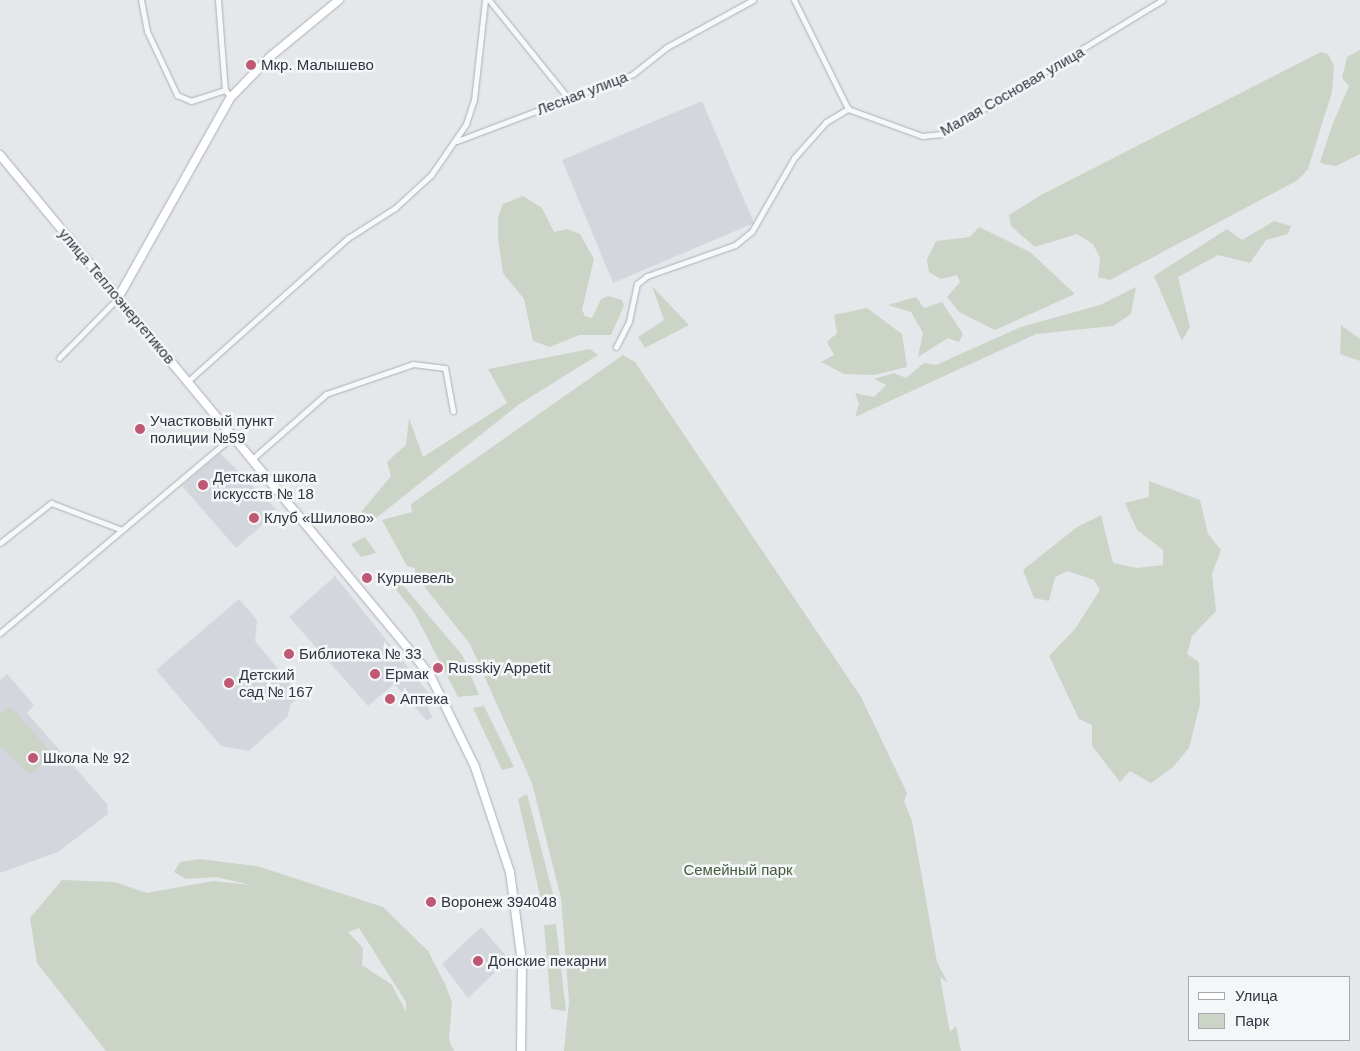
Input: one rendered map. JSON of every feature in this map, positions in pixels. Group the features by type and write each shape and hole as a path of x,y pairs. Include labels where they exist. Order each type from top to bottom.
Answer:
{"street":[{"path":"141,0 147,31 177,95 191,100 225,90"},
{"path":"218,0 225,90 231,97"},
{"path":"59,358 118,298 231,97 272,56 339,0"},
{"path":"188,381 348,238 395,208 431,175 456,141 474,100 485,0"},
{"path":"489,0 568,98"},
{"name":"Лесная улица","path":"456,141 633,74 667,46 753,0"},
{"path":"616,347 628,321 637,284 647,276 735,246 752,231 794,158 826,122 848,109 794,0"},
{"name":"Малая Сосновая улица","path":"848,109 922,136 942,134 1162,0"},
{"name":"улица Теплоэнергетиков","path":"0,155 430,675 472,760 502,839 520,946 521,1051"},
{"path":"251,460 326,394 413,364 445,368 453,410"},
{"path":"0,633 232,437"},
{"path":"0,543 51,503 122,530"}],"shaded area":[{"path":"702,101 754,223 613,283 562,160"},
{"path":"220,453 278,511 236,548 182,486"},
{"path":"335,576 435,701 428,707 432,717 427,721 394,684 368,706 289,617"},
{"name":"Детский сад № 167","path":"239,599 257,620 255,641 301,696 290,705 288,716 249,751 221,746 156,670"},
{"name":"Школа № 92","path":"7,674 34,705 27,713 107,804 108,814 58,852 0,873 0,680"},
{"path":"481,927 509,959 468,998 442,964"}],"green space":[{"path":"1360,50 1360,154 1336,166 1324,164 1320,162 1333,123 1349,86 1342,78 1347,57"},
{"path":"1321,52 1328,54 1334,66 1332,92 1308,169 1298,180 1110,280 1098,277 1100,258 1093,244 1077,234 1035,247 1011,226 1009,215 1041,195"},
{"path":"523,196 542,208 554,232 567,229 580,234 594,259 582,310 585,316 592,318 601,299 608,296 622,300 624,306 611,335 579,335 550,347 533,341 524,299 503,273 498,238 498,217 503,204"},
{"path":"1274,221 1291,226 1288,234 1266,240 1250,263 1218,255 1178,277 1190,327 1182,341 1154,276 1227,229 1242,240"},
{"path":"979,227 1030,252 1075,294 995,330 959,312 947,297 960,282 957,275 941,279 929,272 927,260 936,241 970,237"},
{"path":"652,286 689,325 645,348 638,337 664,320"},
{"path":"1136,287 1131,314 1113,326 1036,334 855,417 859,404 855,393 874,397 886,385 874,379 894,373 906,378 924,363 936,365 1021,327 1100,305"},
{"path":"916,297 924,308 942,302 963,334 959,342 948,338 918,357 923,333 911,312 888,305"},
{"path":"867,308 902,334 907,367 874,375 844,374 821,362 834,355 827,342 837,333 834,315"},
{"path":"1341,325 1360,339 1360,361 1340,354"},
{"path":"590,349 598,355 518,405 370,523 358,516 391,476 387,462 406,445 409,418 423,457 507,403 488,369"},
{"name":"Семейный парк","path":"623,355 635,362 861,697 907,793 904,801 912,821 937,962 948,983 940,977 950,1032 956,1026 961,1051 564,1051 569,1002 561,898 532,783 470,644 415,575 415,568 407,566 382,520 412,512 411,504"},
{"path":"1149,481 1200,500 1208,534 1221,550 1212,574 1216,611 1192,636 1187,654 1199,662 1200,704 1189,748 1172,768 1151,783 1130,771 1120,782 1092,746 1092,725 1079,719 1049,656 1075,629 1100,590 1094,580 1068,571 1055,577 1049,601 1034,598 1023,570 1077,527 1101,515 1113,563 1137,568 1163,565 1163,550 1137,530 1125,503 1149,497"},
{"path":"365,537 376,553 361,557 351,544"},
{"path":"396,577 463,656 479,695 458,697 414,612 390,582"},
{"path":"484,706 514,767 502,770 473,708"},
{"path":"7,708 13,709 53,754 30,775 0,745 0,714"},
{"path":"527,794 553,894 541,900 518,799"},
{"path":"199,859 257,866 383,907 428,951 445,984 452,1002 449,1040 454,1051 106,1051 37,963 30,918 62,880 115,882 147,893 213,881 251,885 216,877 186,879 174,872 180,862","holes":["359,928 406,1002 406,1012 392,985 362,965 363,948 348,932"]},
{"path":"556,924 566,1011 551,1009 544,925"}],"place":[{"name":"Мкр. Малышево","path":"251,65"},
{"name":"Участковый пункт полиции №59","path":"140,429"},
{"name":"Детская школа искусств № 18","path":"203,485"},
{"name":"Клуб «Шилово»","path":"254,518"},
{"name":"Куршевель","path":"367,578"},
{"name":"Библиотека № 33","path":"289,654"},
{"name":"Russkiy Appetit","path":"438,668"},
{"name":"Ермак","path":"375,674"},
{"name":"Детский сад № 167","path":"229,683"},
{"name":"Аптека","path":"390,699"},
{"name":"Школа № 92","path":"33,758"},
{"name":"Воронеж 394048","path":"431,902"},
{"name":"Донские пекарни","path":"478,961"}]}
